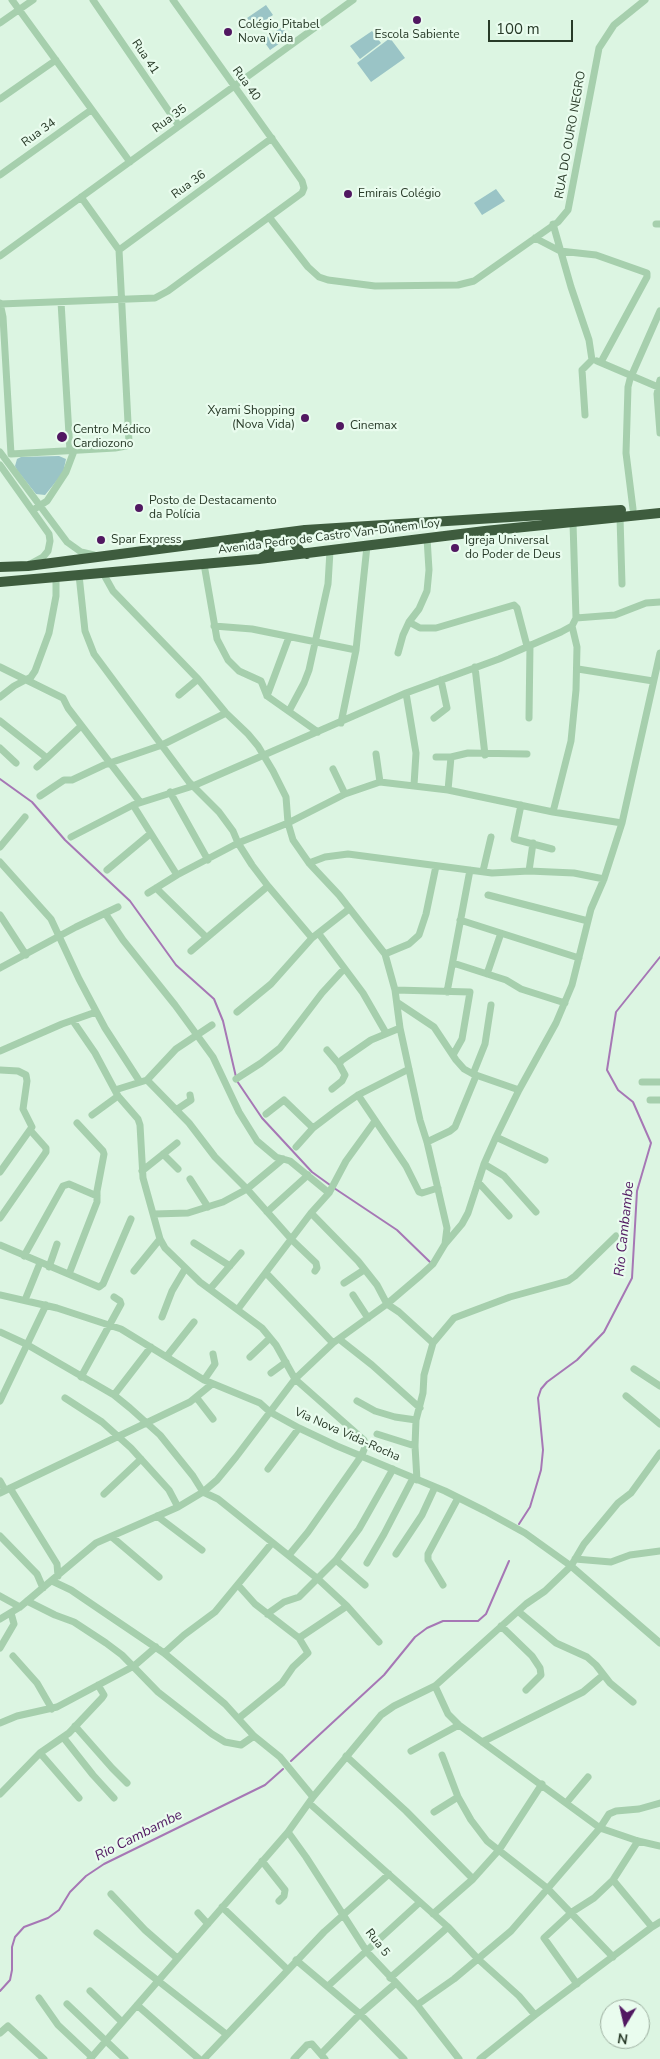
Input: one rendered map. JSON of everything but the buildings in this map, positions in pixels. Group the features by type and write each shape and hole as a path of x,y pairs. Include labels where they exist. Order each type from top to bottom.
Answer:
{"highway":[{"name":"Avenida Pedro de Castro Van-Dúnem Loy","path":"0,568 305,530 660,507"},
{"name":"Avenida Pedro de Castro Van-Dúnem Loy","path":"0,582 308,554 427,538 660,513"},
{"path":"305,530 297,535 295,544 300,552 308,554"},
{"path":"256,535 265,538 270,546 268,554 259,559"}],"street":[{"path":"12,0 130,162"},
{"path":"0,23 33,0"},
{"name":"Rua 41","path":"93,0 179,126"},
{"name":"Rua 40","path":"173,0 302,181 304,188 299,196 269,217"},
{"name":"Rua 35","path":"0,256 353,0"},
{"name":"RUA DO OURO NEGRO","path":"269,217 302,261 319,277 328,280 375,286 464,285 474,281 565,215 570,205 599,48 614,25 645,0"},
{"path":"0,99 56,60"},
{"name":"Rua 34","path":"0,175 91,110"},
{"name":"Rua 36","path":"120,250 272,138"},
{"path":"3,458 121,448 129,442 120,250 81,197"},
{"path":"120,554 90,554 73,548 36,508 3,458 3,317 0,303 151,299 161,296 269,217"},
{"path":"554,224 560,251 589,340 592,360"},
{"path":"535,238 560,251 596,255 647,273 647,277 601,362"},
{"path":"36,508 47,501 66,472 72,451 61,302"},
{"path":"633,509 626,453 627,398 631,375 660,310"},
{"path":"592,360 659,384 660,433"},
{"path":"585,415 582,370 592,360"},
{"path":"16,567 44,557 48,551 50,541 36,508"},
{"path":"620,517 622,584"},
{"path":"71,837 132,805 193,786 406,693 499,659 572,626 576,618 573,522"},
{"path":"398,653 409,622 420,609 427,591 429,570 427,538"},
{"path":"341,723 356,650 367,546"},
{"path":"289,711 304,683 315,643 328,584 330,551"},
{"path":"204,564 217,640 231,664 239,671 261,681 267,696 318,732"},
{"path":"103,573 114,591 198,679 226,713 248,734 264,755 286,797 288,822 293,840 309,863 350,909 385,954 398,1003 400,1028 420,1120 438,1188 442,1216 446,1228 445,1244"},
{"path":"79,575 82,616 89,645 100,664 193,786 219,812 268,886 316,936 363,993 386,1033"},
{"path":"0,697 14,686 31,677 35,671 50,633 56,596 56,577"},
{"path":"576,618 615,615 646,603 660,602"},
{"path":"409,622 420,628 436,628 514,605 518,608 529,645 529,718"},
{"path":"214,626 252,629 356,650"},
{"path":"553,812 570,741 578,668 577,647 572,626"},
{"path":"267,696 289,637"},
{"path":"0,1620 20,1608 96,1543 178,1507 203,1492 236,1457 295,1379 336,1341 387,1304 433,1264 445,1244 462,1224 468,1213 484,1164 496,1137 565,1003 588,921 622,823 660,652"},
{"path":"0,667 60,696 140,802"},
{"path":"475,667 485,755"},
{"path":"578,668 653,681"},
{"path":"179,695 198,679"},
{"path":"434,718 447,708 442,680"},
{"path":"406,693 416,753 414,785"},
{"path":"40,796 64,780 72,780 162,744 226,713"},
{"path":"0,721 47,758"},
{"path":"37,767 81,726"},
{"path":"0,748 16,763"},
{"path":"436,757 451,757 468,753 485,755 527,754"},
{"path":"376,754 380,782"},
{"path":"448,790 451,757"},
{"path":"333,770 345,794"},
{"path":"148,893 177,875 238,843 288,822 345,794 380,782 448,790 553,812 622,823"},
{"path":"170,792 208,860"},
{"path":"132,805 177,875"},
{"path":"521,805 514,839 552,849"},
{"path":"0,847 26,817"},
{"path":"107,870 150,834"},
{"path":"483,871 491,837"},
{"path":"529,871 533,843"},
{"path":"309,863 348,854 502,874 529,871 574,873 604,879"},
{"path":"0,862 51,919 76,974 105,1028 143,1081 176,1110 215,1158 247,1189 292,1240 316,1263 318,1268 315,1271"},
{"path":"385,954 410,944 419,935 426,914 436,866"},
{"path":"448,992 470,870"},
{"path":"191,951 268,886"},
{"path":"156,888 206,937"},
{"path":"488,895 588,921"},
{"path":"0,968 118,908"},
{"path":"237,1012 271,984 316,936 350,909"},
{"path":"105,913 123,940 175,1004 195,1035 213,1057 248,1128 265,1149 276,1157 290,1161 329,1193"},
{"path":"0,916 26,955"},
{"path":"460,920 579,958"},
{"path":"487,974 501,933"},
{"path":"453,963 506,980 521,989 565,1003"},
{"path":"236,1079 261,1064 280,1048 322,993 344,969"},
{"path":"395,990 468,992 470,994 462,1039 453,1055"},
{"path":"398,1003 434,1027 464,1069 474,1075 519,1090"},
{"path":"427,1142 450,1132 455,1127 485,1044 491,1005"},
{"path":"0,1050 96,1012"},
{"path":"73,1020 95,1052 116,1093 138,1119 143,1146 142,1171 160,1239 165,1248 185,1270 262,1328 286,1362 295,1379 361,1436 365,1443 362,1455 314,1525 289,1555"},
{"path":"92,1115 116,1093 143,1081 176,1049 212,1024"},
{"path":"340,1064 362,1045 400,1028"},
{"path":"327,1050 340,1064 345,1075 342,1081 332,1089"},
{"path":"296,1147 313,1128 358,1095 409,1069"},
{"path":"0,1070 18,1071 26,1075 27,1081 23,1109 24,1114 32,1124 30,1130 0,1172"},
{"path":"642,1082 660,1082"},
{"path":"176,1110 191,1100 190,1095"},
{"path":"358,1095 406,1166 419,1192 422,1193 438,1188"},
{"path":"266,1114 284,1100 313,1128"},
{"path":"650,1100 660,1100"},
{"path":"238,1309 311,1213 329,1193 346,1161 375,1122"},
{"path":"69,1274 97,1202 103,1161 103,1151 77,1123"},
{"path":"0,1218 46,1152 46,1148 30,1130"},
{"path":"496,1137 546,1160"},
{"path":"142,1171 177,1143"},
{"path":"163,1154 178,1169"},
{"path":"154,1214 180,1215 231,1198 247,1189 283,1159"},
{"path":"484,1164 504,1176 536,1212"},
{"path":"267,1212 308,1175"},
{"path":"190,1179 208,1207"},
{"path":"478,1182 509,1216"},
{"path":"24,1256 64,1186 69,1184 97,1196"},
{"path":"311,1213 358,1261 377,1285 387,1304 399,1312 433,1343"},
{"path":"0,1246 99,1287 103,1284 120,1240 131,1219"},
{"path":"367,1563 415,1479 416,1420 420,1408 424,1375 433,1343 454,1318 510,1298 568,1281 616,1236"},
{"path":"134,1271 160,1239"},
{"path":"194,1242 230,1266"},
{"path":"49,1267 57,1244"},
{"path":"210,1289 241,1253"},
{"path":"25,1300 40,1263"},
{"path":"162,1317 172,1291 185,1270"},
{"path":"344,1283 364,1270"},
{"path":"266,1273 336,1341 372,1365 420,1408"},
{"name":"Via Nova Vida-Rocha","path":"0,1295 46,1305 111,1326 167,1356 208,1382 260,1403 270,1412 299,1428 435,1487 507,1523 525,1533 571,1566 660,1643"},
{"path":"353,1295 368,1318"},
{"path":"81,1377 122,1304 114,1298"},
{"path":"0,1401 46,1305"},
{"path":"167,1356 194,1322"},
{"path":"0,1332 26,1344 114,1395 147,1422 193,1476 203,1492 218,1499 318,1579 347,1606 379,1642"},
{"path":"250,1356 270,1338"},
{"path":"114,1395 151,1347"},
{"path":"5,1490 196,1397 208,1382 216,1364 213,1354"},
{"path":"271,1373 286,1362"},
{"path":"634,1369 660,1386"},
{"path":"626,1396 660,1424"},
{"path":"196,1397 213,1419"},
{"path":"65,1398 102,1422 118,1435 169,1490 178,1507"},
{"path":"357,1402 375,1411 416,1420"},
{"path":"268,1469 299,1428"},
{"path":"377,1434 415,1446"},
{"path":"39,1998 58,2025 91,2058 288,1832 311,1800 381,1715 394,1706 435,1686 526,1604 545,1592 571,1566 584,1544 618,1503 634,1490 660,1454"},
{"path":"104,1494 141,1459"},
{"path":"267,1614 284,1602 299,1598 336,1560 359,1529 393,1469"},
{"path":"0,1482 57,1564 55,1578"},
{"path":"396,1554 422,1515 435,1487"},
{"path":"443,1585 428,1560 428,1554 458,1498"},
{"path":"157,1516 202,1550"},
{"path":"0,1536 37,1574 43,1588"},
{"path":"112,1537 159,1576"},
{"path":"164,1653 184,1634 215,1612 272,1543"},
{"path":"575,1559 611,1562 630,1555 660,1551"},
{"path":"336,1560 365,1584"},
{"path":"55,1578 156,1647 225,1704 254,1736 280,1757 292,1771 311,1800 419,1903 448,1927 535,2014"},
{"path":"238,1585 267,1614 299,1638 308,1653 293,1667 282,1683 239,1718"},
{"path":"0,1596 20,1608"},
{"path":"27,1601 74,1622 122,1655 158,1692 225,1742 241,1745 254,1736"},
{"path":"299,1638 347,1606"},
{"path":"519,1612 556,1643 587,1657 596,1665 602,1676 632,1702"},
{"path":"0,1648 14,1624 11,1613"},
{"path":"501,1626 532,1656 540,1668 541,1675 526,1690"},
{"path":"0,1723 17,1716 52,1709 134,1666 156,1647"},
{"path":"13,1656 37,1682 52,1709"},
{"path":"482,1742 583,1692 602,1676"},
{"path":"0,1794 40,1753 63,1737 104,1696 98,1685"},
{"path":"435,1686 448,1714 460,1725 600,1828 638,1842 660,1846"},
{"path":"411,1751 460,1725"},
{"path":"75,1726 105,1761 128,1783"},
{"path":"63,1737 93,1776 114,1798"},
{"path":"40,1753 79,1798"},
{"path":"442,1755 458,1797 471,1820 487,1842 547,1888 572,1912 612,1957"},
{"path":"346,1756 406,1811 473,1879"},
{"path":"567,1802 588,1777"},
{"path":"433,1914 473,1879 499,1850 542,1784"},
{"path":"434,1812 458,1797"},
{"path":"417,2005 478,1959 518,1923 600,1828 609,1814 660,1803"},
{"name":"Rua 5","path":"288,1832 306,1856 367,1952 417,2005 459,2059"},
{"path":"577,1984 544,1938 572,1912 594,1898 613,1880 638,1842"},
{"path":"262,1862 285,1890 284,1896 278,1901"},
{"path":"204,2059 287,1969 342,1914 389,1874"},
{"path":"613,1880 630,1903 652,1927"},
{"path":"111,1894 145,1930 177,1958"},
{"path":"328,1986 419,1903"},
{"path":"222,1906 287,1969"},
{"path":"198,1913 208,1924"},
{"path":"480,2059 535,2014 660,1922"},
{"path":"294,2059 310,2044 323,2056 360,2014 448,1927"},
{"path":"97,1933 226,2034"},
{"path":"296,1960 360,2014 404,2059"},
{"path":"90,1991 122,2022"},
{"path":"67,2004 125,2059"},
{"path":"137,2005 199,2059"},
{"path":"0,2033 5,2027 10,2028 44,2059"}],"shaded area":[{"path":"266,5 273,15 254,28 247,18"},
{"path":"282,27 289,37 270,50 263,40"},
{"path":"372,31 381,43 360,59 350,46"},
{"path":"390,38 405,58 371,82 357,63"},
{"path":"496,189 505,201 482,215 474,203"},
{"path":"59,456 66,459 63,473 45,495 36,494 15,466 17,459 21,457"}],"waterway":[{"path":"0,779 32,802 65,840 130,901 176,965 214,999 223,1021 236,1077"},
{"name":"Rio Cambambe","path":"519,1524 530,1507 541,1470 543,1450 538,1398 541,1389 547,1382 577,1360 604,1332 632,1278 637,1191 651,1143 633,1102 618,1090 607,1070 616,1012 660,957"},
{"path":"237,1081 262,1118 312,1172 330,1185"},
{"path":"334,1188 397,1230 431,1263"},
{"name":"Rio Cambambe","path":"291,1761 384,1675 415,1637 427,1628 443,1621 478,1621 486,1614 509,1561"},
{"name":"Rio Cambambe","path":"0,1991 10,1980 12,1947 15,1937 24,1927 48,1918 59,1910 70,1892 86,1876 104,1864 265,1785 283,1769"}],"place":[{"name":"Escola Sabiente","path":"417,20"},
{"name":"Colégio Pitabel Nova Vida","path":"228,32"},
{"name":"Emirais Colégio","path":"348,194"},
{"name":"Xyami Shopping (Nova Vida)","path":"305,418"},
{"name":"Cinemax","path":"340,426"},
{"name":"Centro Médico Cardiozono","path":"62,437"},
{"name":"Posto de Destacamento da Polícia","path":"139,508"},
{"name":"Spar Express","path":"101,540"},
{"name":"Igreja Universal do Poder de Deus","path":"455,548"}]}
